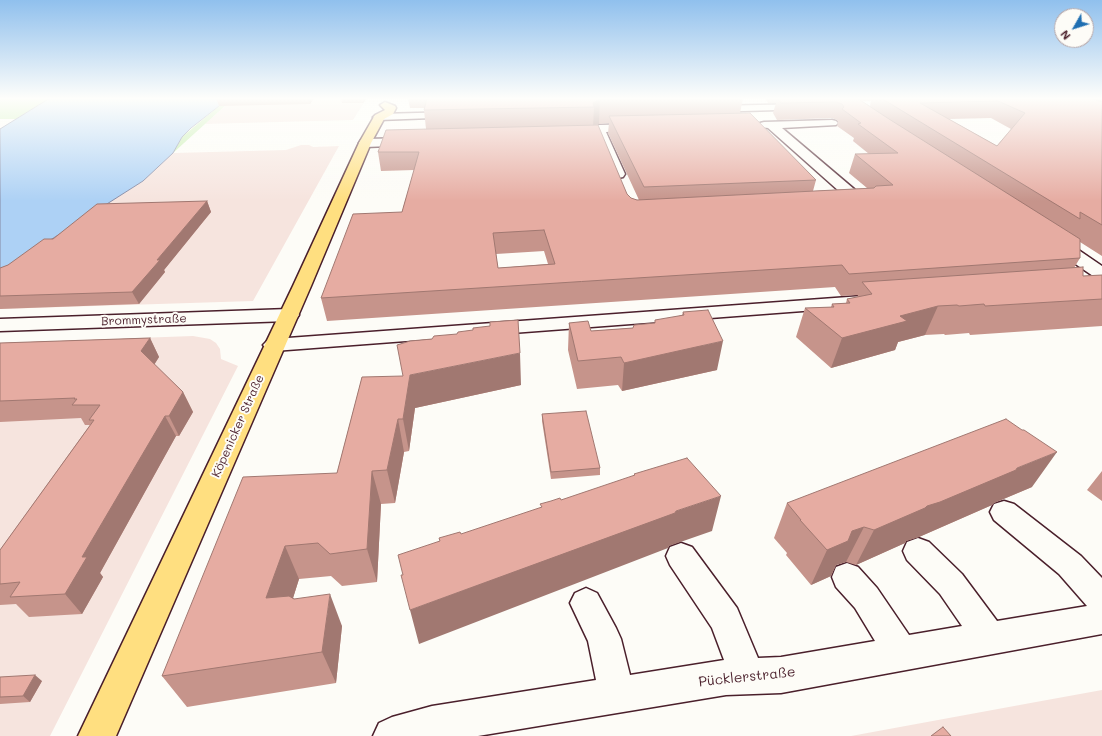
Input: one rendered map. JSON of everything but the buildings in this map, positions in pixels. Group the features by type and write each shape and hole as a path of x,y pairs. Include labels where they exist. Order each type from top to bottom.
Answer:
{"main road":[{"name":"Köpenicker Straße","path":"97,736 371,132"}],"street":[{"path":"600,132 621,180"},
{"path":"781,132 862,203 839,204"},
{"path":"587,138 603,138"},
{"path":"365,143 425,141"},
{"path":"1044,235 1102,274"},
{"path":"274,345 879,301"},
{"name":"Brommystraße","path":"0,325 289,315"},
{"path":"1004,512 1070,565 1102,600"},
{"path":"918,551 951,584 990,638"},
{"path":"680,556 725,619 748,676"},
{"path":"847,577 866,598 901,653"},
{"path":"586,603 604,638 617,695"},
{"name":"Pücklerstraße","path":"401,735 432,725 726,677 781,675 1102,619"}],"shaded area":[{"path":"301,145 309,145 313,147 339,146 253,301 0,309 0,272 143,181 173,153 286,150"},
{"path":"193,336 210,339 216,343 220,349 221,359 238,366 50,736 0,736 0,343"},
{"path":"1102,690 1102,736 851,736 1036,702"}],"green space":[{"path":"188,132 196,132 173,153 182,137"}],"water":[{"path":"0,132 187,132 182,137 173,153 143,181 0,272"}]}
